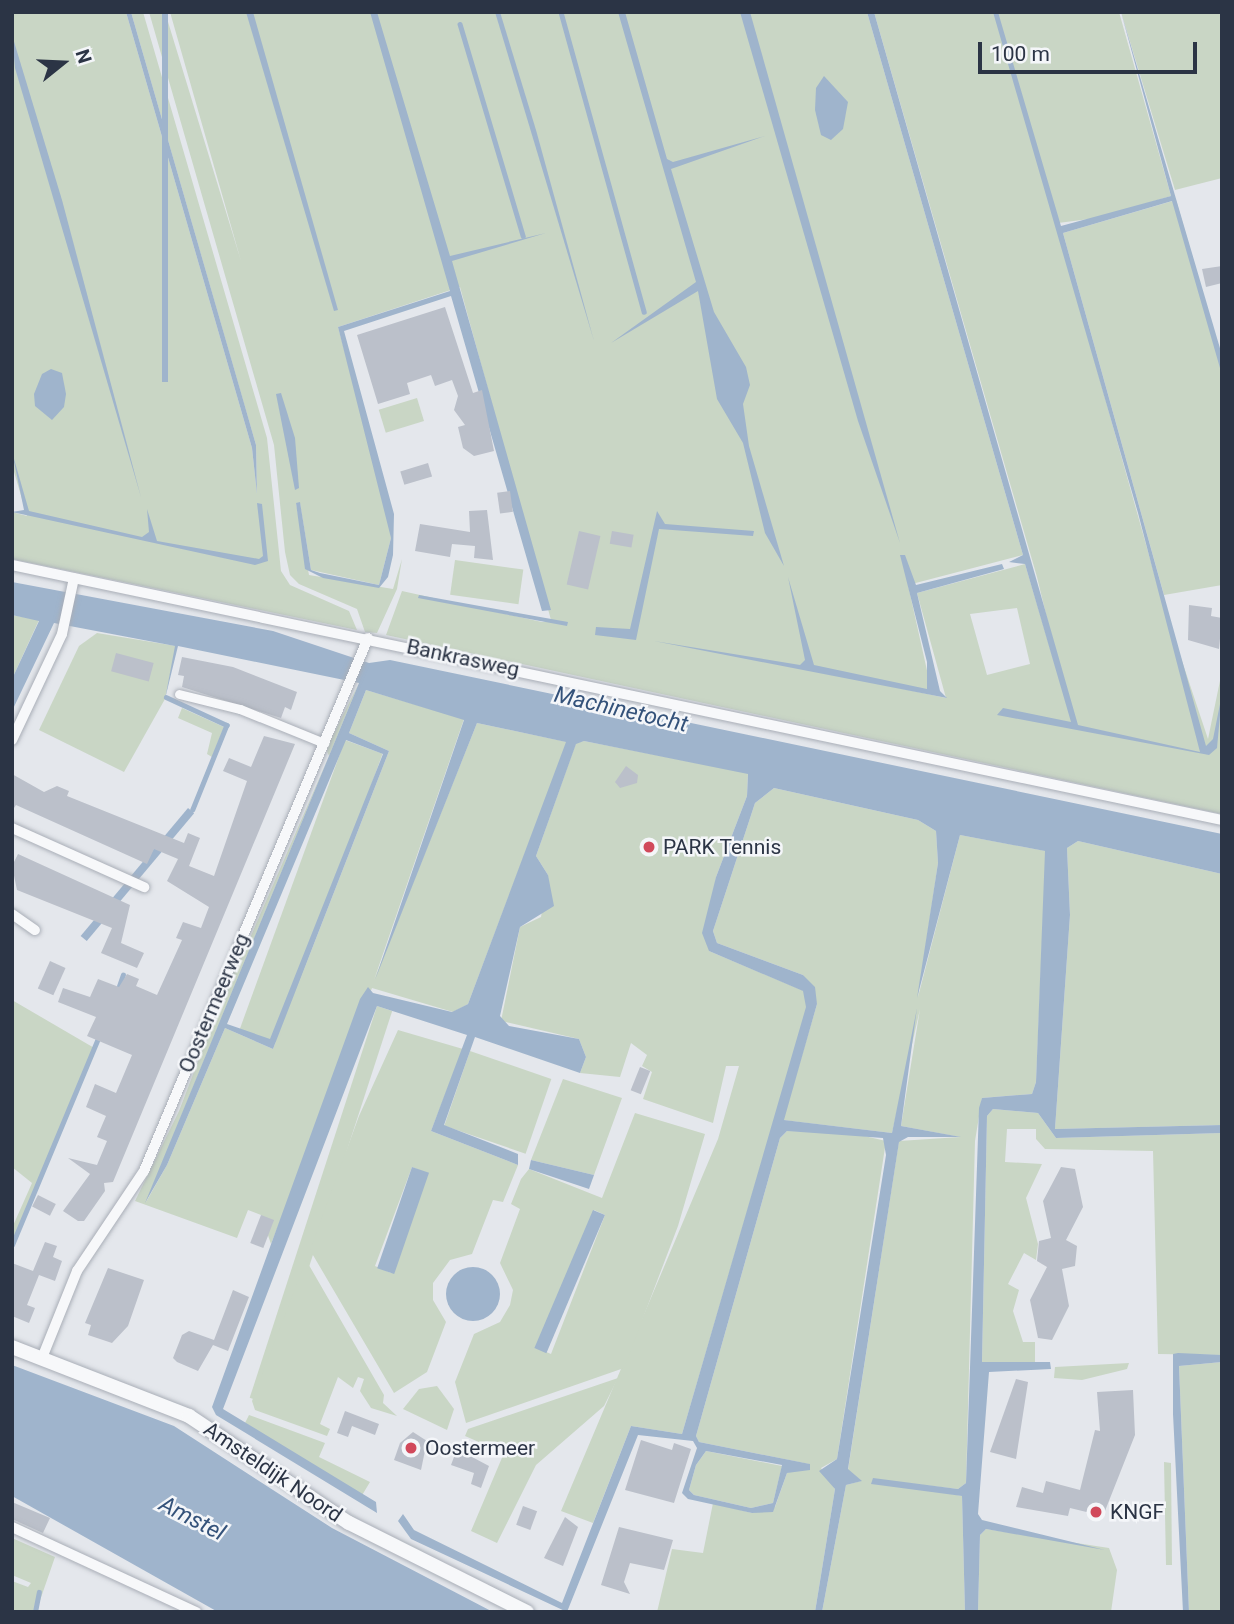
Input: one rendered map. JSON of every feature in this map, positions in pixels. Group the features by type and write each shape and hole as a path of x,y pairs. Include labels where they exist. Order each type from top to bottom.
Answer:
{"street":[{"name":"Bankrasweg","path":"12,565 1222,820"},
{"path":"12,740 62,634 74,578"},
{"name":"Oostermeerweg","path":"42,1358 77,1271 144,1171 364,654 368,638"},
{"path":"179,694 240,709 324,743"},
{"path":"12,842 15,830 145,887"},
{"path":"12,914 35,930"},
{"name":"Amsteldijk Noord","path":"12,1347 189,1416 349,1523 527,1612"},
{"path":"12,1527 196,1612"}],"green space":[{"path":"12,12 126,12 252,448 257,494 256,445 131,12 143,12 267,438 281,571 290,585 349,611 357,630 12,559 12,512 27,516 12,465"},
{"path":"149,12 165,12 241,261 170,12 867,12 1023,555 908,585 930,684 927,690 871,682 946,698 917,593 1025,564 1072,722 1037,577 874,12 1119,12 1171,196 1097,218 1058,223 1005,41 1161,598 1208,739 1222,671 1222,814 386,635 402,591 542,622 559,621 551,620 460,287 338,327 389,514 391,538 379,585 311,570 300,503 296,503 309,575 393,589 402,559 397,589 377,633 365,632 357,609 299,584 290,575 285,552 274,445","holes":["1017,608 1030,664 987,675 970,614"]},
{"path":"1121,12 1222,12 1222,178 1175,190"},
{"path":"1176,200 1222,359 1222,585 1164,595 1063,233"},
{"path":"417,398 424,421 386,433 379,410"},
{"path":"455,560 523,570 518,604 450,595"},
{"path":"12,615 39,620 12,679"},
{"path":"97,633 176,646 165,699 124,772 39,730 79,646"},
{"path":"359,683 146,1202 167,1165 225,1028 273,1049 389,751 349,733 366,690 464,719 374,980 477,723 567,742 468,1004 453,1012 372,988 271,1244 261,1215 248,1210 237,1238 135,1201 179,1111 243,944 247,945 329,756 326,749"},
{"path":"182,708 224,727 212,757 207,754 212,733 178,718"},
{"path":"345,740 383,754 277,1043 240,1029"},
{"path":"584,741 748,773 747,796 716,877 709,951 804,991 807,1007 682,1434 631,1426 593,1523 561,1511 718,1139 739,1066 726,1066 713,1123 643,1099 652,1072 642,1066 647,1055 631,1043 620,1077 580,1073 586,1057 579,1039 501,1021 520,927 541,917 548,875 536,856 576,743"},
{"path":"774,788 918,820 936,831 938,863 918,997 960,835 1046,851 1036,1082 1032,1094 982,1098 975,1141 966,1483 958,1489 880,1480 962,1496 965,1612 822,1612 846,1485 861,1481 848,1470 899,1141 960,1137 901,1126 920,1009 892,1133 783,1120 817,1004 803,975 717,943 713,931 755,803"},
{"path":"1078,841 1222,874 1222,1125 1055,1129 1070,915 1067,848"},
{"path":"12,1000 96,1049 12,1243 12,1228 32,1183 12,1167"},
{"path":"377,1006 392,1011 265,1403 250,1398"},
{"path":"398,1030 463,1049 431,1131 518,1165 503,1202 493,1200 472,1254 450,1260 433,1283 433,1300 446,1322 427,1372 394,1393 310,1250 359,1116","holes":["412,1167 428,1174 391,1273 375,1266"]},
{"path":"470,1051 551,1079 526,1154 444,1126"},
{"path":"563,1079 622,1098 594,1175 531,1160"},
{"path":"993,1109 1038,1113 1056,1138 1222,1133 1222,1355 1158,1354 1153,1151 1045,1149 1036,1139 1036,1129 1007,1129 1005,1162 1042,1164 1026,1198 1038,1244 1036,1260 1024,1253 1008,1284 1019,1290 1013,1311 1023,1342 1035,1342 1035,1362 982,1363 987,1116"},
{"path":"635,1113 705,1134 678,1226 624,1368 466,1423 455,1382 474,1334 500,1322 510,1305 513,1290 500,1263 520,1209 511,1204 521,1179 529,1169 602,1198","holes":["594,1210 605,1215 551,1354 539,1349"]},
{"path":"787,1131 847,1132 886,1141 837,1459 821,1468 835,1489 815,1612 657,1612 672,1549 703,1553 713,1503 752,1513 775,1507 787,1473 809,1464 699,1442 696,1436 780,1138"},
{"path":"306,1260 384,1395 383,1403 397,1416 371,1408 360,1391 364,1379 358,1377 353,1388 338,1377 320,1424 330,1429 327,1436 255,1410 252,1401"},
{"path":"1222,1362 1222,1612 1189,1612 1179,1366"},
{"path":"1129,1363 1127,1369 1082,1380 1054,1378 1055,1367"},
{"path":"618,1378 604,1406 536,1465 497,1543 471,1531 504,1453 465,1436 468,1429"},
{"path":"437,1386 454,1409 447,1430 403,1409 419,1389"},
{"path":"249,1415 325,1443 319,1457 370,1482 361,1497 245,1423"},
{"path":"706,1451 782,1466 773,1503 751,1508 694,1495 689,1490 696,1465"},
{"path":"1164,1462 1171,1463 1172,1565 1166,1565"},
{"path":"986,1529 1109,1548 1117,1570 1111,1612 978,1612 980,1535"},
{"path":"12,1538 55,1557 36,1612 12,1612 12,1581 28,1587 31,1583 12,1575"}],"water":[{"path":"126,12 131,12 256,445 257,494 252,448"},
{"path":"162,12 168,12 168,382 162,382"},
{"path":"246,12 253,12 338,310 334,311"},
{"path":"370,12 377,12 450,256 546,233 452,261 551,610 542,611 451,296 344,331 394,514 393,555 388,577 379,588 323,578 305,569 296,503 300,502 311,570 379,585 391,538 338,327 450,291"},
{"path":"495,12 500,12 536,130 594,341"},
{"path":"618,12 625,12 667,159 673,162 765,136 671,169 714,312 746,367 750,385 743,404 749,446 784,566 765,533 743,443 717,399 698,291 611,343 696,282"},
{"path":"740,12 750,12 900,543 858,421"},
{"path":"867,12 874,12 1078,725 1200,752 1138,513 993,12 998,12 1061,226 1171,196 1121,12 1222,355 1222,375 1172,201 1063,233 1206,746 1213,739 1222,694 1217,748 1209,755 997,715 1003,708 1071,722 1025,564 1009,562 1023,555"},
{"path":"12,35 62,200 141,497 15,68"},
{"path":"824,76 848,102 843,129 831,140 821,135 815,110 816,88"},
{"path":"51,369 62,373 66,394 64,407 52,420 35,406 34,394 42,374"},
{"path":"281,393 295,438 299,488 295,490 276,394"},
{"path":"12,452 29,511 142,537 149,532 147,509 157,541 259,559 263,556 257,503 262,504 268,561 255,565 12,512 24,510"},
{"path":"657,511 665,524 754,531 753,536 659,529 636,640 595,635 596,627 630,629"},
{"path":"900,555 905,555 916,585 1002,564 1004,569 917,593 940,691 947,698 654,641 800,665 805,660 788,577 814,665 927,689 927,662"},
{"name":"Machinetocht","path":"12,582 273,631 369,663 390,660 1222,834 1222,874 1078,841 1067,848 1070,915 1055,1129 1222,1125 1222,1133 1056,1138 1038,1113 993,1109 987,1116 982,1362 1050,1362 1051,1369 989,1372 978,1514 982,1520 1105,1550 986,1529 980,1535 978,1612 965,1612 962,1496 871,1484 873,1478 958,1489 966,1483 979,1108 982,1098 1032,1094 1036,1082 1045,851 960,835 917,998 938,863 936,831 918,820 774,788 755,803 713,931 717,943 803,975 815,987 817,1004 784,1120 892,1133 917,1008 901,1126 961,1137 908,1137 899,1142 848,1469 862,1481 846,1485 822,1612 815,1612 835,1489 819,1471 837,1459 886,1155 883,1138 787,1131 780,1138 696,1436 699,1442 810,1464 810,1470 787,1473 773,1512 752,1513 688,1499 682,1493 697,1448 693,1441 638,1435 567,1612 411,1539 398,1521 403,1514 414,1530 562,1603 631,1426 682,1434 806,1007 803,991 709,951 702,933 716,877 747,796 748,774 584,741 576,744 536,856 548,875 554,906 520,927 500,1016 509,1026 579,1039 586,1057 580,1073 475,1037 444,1125 518,1154 518,1165 431,1131 467,1035 377,1006 223,1409 376,1502 377,1513 216,1415 212,1407 360,999 368,987 373,993 452,1012 468,1004 566,742 477,723 375,980 464,720 366,690 349,733 389,751 273,1049 225,1028 167,1165 145,1203 359,683 178,646 165,699 175,646 54,623 12,711 12,679 39,621 12,615","holes":["346,740 383,754 270,1039 227,1024","706,1451 782,1465 773,1503 751,1508 694,1495 689,1490 696,1465"]},
{"path":"419,595 568,622 567,626 418,598"},
{"path":"188,808 194,813 87,941 81,936"},
{"path":"531,1160 594,1175 589,1189 529,1169"},
{"path":"412,1167 429,1173 394,1274 377,1268"},
{"path":"593,1210 605,1215 546,1353 534,1348"},
{"path":"473,1267 492,1275 500,1294 492,1313 473,1321 454,1313 446,1294 454,1275"},
{"path":"1173,1354 1222,1355 1222,1362 1179,1366 1189,1612 1183,1612 1173,1414"},
{"name":"Amstel","path":"12,1365 174,1426 332,1528 493,1612 218,1612 12,1496"}],"building":[{"path":"1222,266 1222,283 1206,287 1202,269"},
{"path":"445,307 473,393 482,390 494,451 474,456 463,448 458,427 465,425 454,410 458,396 452,380 435,386 431,375 407,383 410,394 378,404 357,335"},
{"path":"428,463 432,476 404,485 400,471"},
{"path":"510,491 513,512 500,514 497,493"},
{"path":"487,510 493,560 474,558 475,546 452,544 450,557 415,551 420,524 470,532 469,511"},
{"path":"579,531 600,536 588,590 567,585"},
{"path":"612,531 634,535 631,548 610,544"},
{"path":"1189,605 1212,608 1211,616 1222,618 1219,649 1188,640"},
{"path":"116,653 154,663 149,681 111,671"},
{"path":"182,657 233,667 297,692 291,710 285,707 281,718 182,687 184,676 178,675"},
{"path":"264,736 295,744 113,1182 104,1183 105,1191 84,1221 78,1221 63,1211 90,1174 68,1158 97,1165 107,1141 97,1137 106,1116 86,1107 95,1084 116,1093 132,1055 87,1036 96,1017 58,1002 63,988 90,997 98,979 119,987 127,974 139,979 136,986 157,995 182,940 176,938 183,922 201,928 209,907 167,881 178,859 154,849 147,864 16,805 12,811 12,774 44,792 57,786 69,791 67,796 184,843 188,833 200,838 189,866 214,876 247,781 223,771 229,758 251,767"},
{"path":"626,766 638,775 637,783 620,788 615,782"},
{"path":"18,854 130,905 121,943 144,953 137,968 101,953 112,928 17,890 12,866"},
{"path":"50,961 66,968 53,995 38,988"},
{"path":"640,1067 650,1071 641,1094 631,1090"},
{"path":"1061,1167 1075,1169 1083,1207 1066,1240 1077,1246 1075,1266 1062,1269 1069,1306 1052,1340 1038,1338 1030,1300 1047,1267 1037,1261 1039,1241 1051,1238 1043,1201"},
{"path":"38,1195 56,1204 50,1216 32,1207"},
{"path":"261,1215 274,1220 263,1248 250,1243"},
{"path":"45,1242 57,1246 53,1257 62,1261 55,1281 39,1275 27,1305 35,1308 29,1323 12,1316 12,1263 33,1271"},
{"path":"108,1268 144,1280 128,1326 112,1343 88,1335 91,1325 85,1323"},
{"path":"233,1290 249,1297 228,1351 213,1345 198,1371 177,1362 173,1358 182,1335 189,1331 214,1340"},
{"path":"1016,1379 1028,1382 1016,1459 990,1452"},
{"path":"1133,1390 1135,1435 1103,1516 1070,1508 1068,1516 1016,1507 1022,1487 1043,1493 1046,1481 1080,1490 1095,1430 1100,1431 1097,1392"},
{"path":"345,1411 379,1424 375,1435 352,1426 348,1437 337,1433"},
{"name":"Oostermeer","path":"413,1432 427,1441 421,1470 394,1460 400,1443"},
{"path":"641,1440 672,1450 674,1443 691,1449 674,1503 625,1490"},
{"path":"457,1449 489,1466 481,1488 471,1484 474,1473 451,1465"},
{"path":"12,1502 50,1518 43,1533 12,1519"},
{"path":"523,1506 537,1511 530,1530 516,1525"},
{"path":"565,1517 578,1527 563,1566 544,1558"},
{"path":"619,1527 673,1540 664,1570 630,1563 624,1582 630,1594 601,1585"}],"waterway":[{"path":"561,12 644,312"},
{"path":"460,24 523,236"},
{"path":"166,697 227,725 193,809"},
{"path":"117,992 123,975"},
{"path":"12,1245 99,1036"},
{"path":"35,1612 39,1592"}],"place":[{"name":"PARK Tennis","path":"649,847"},
{"name":"Oostermeer","path":"411,1448"},
{"name":"KNGF","path":"1096,1512"}]}
